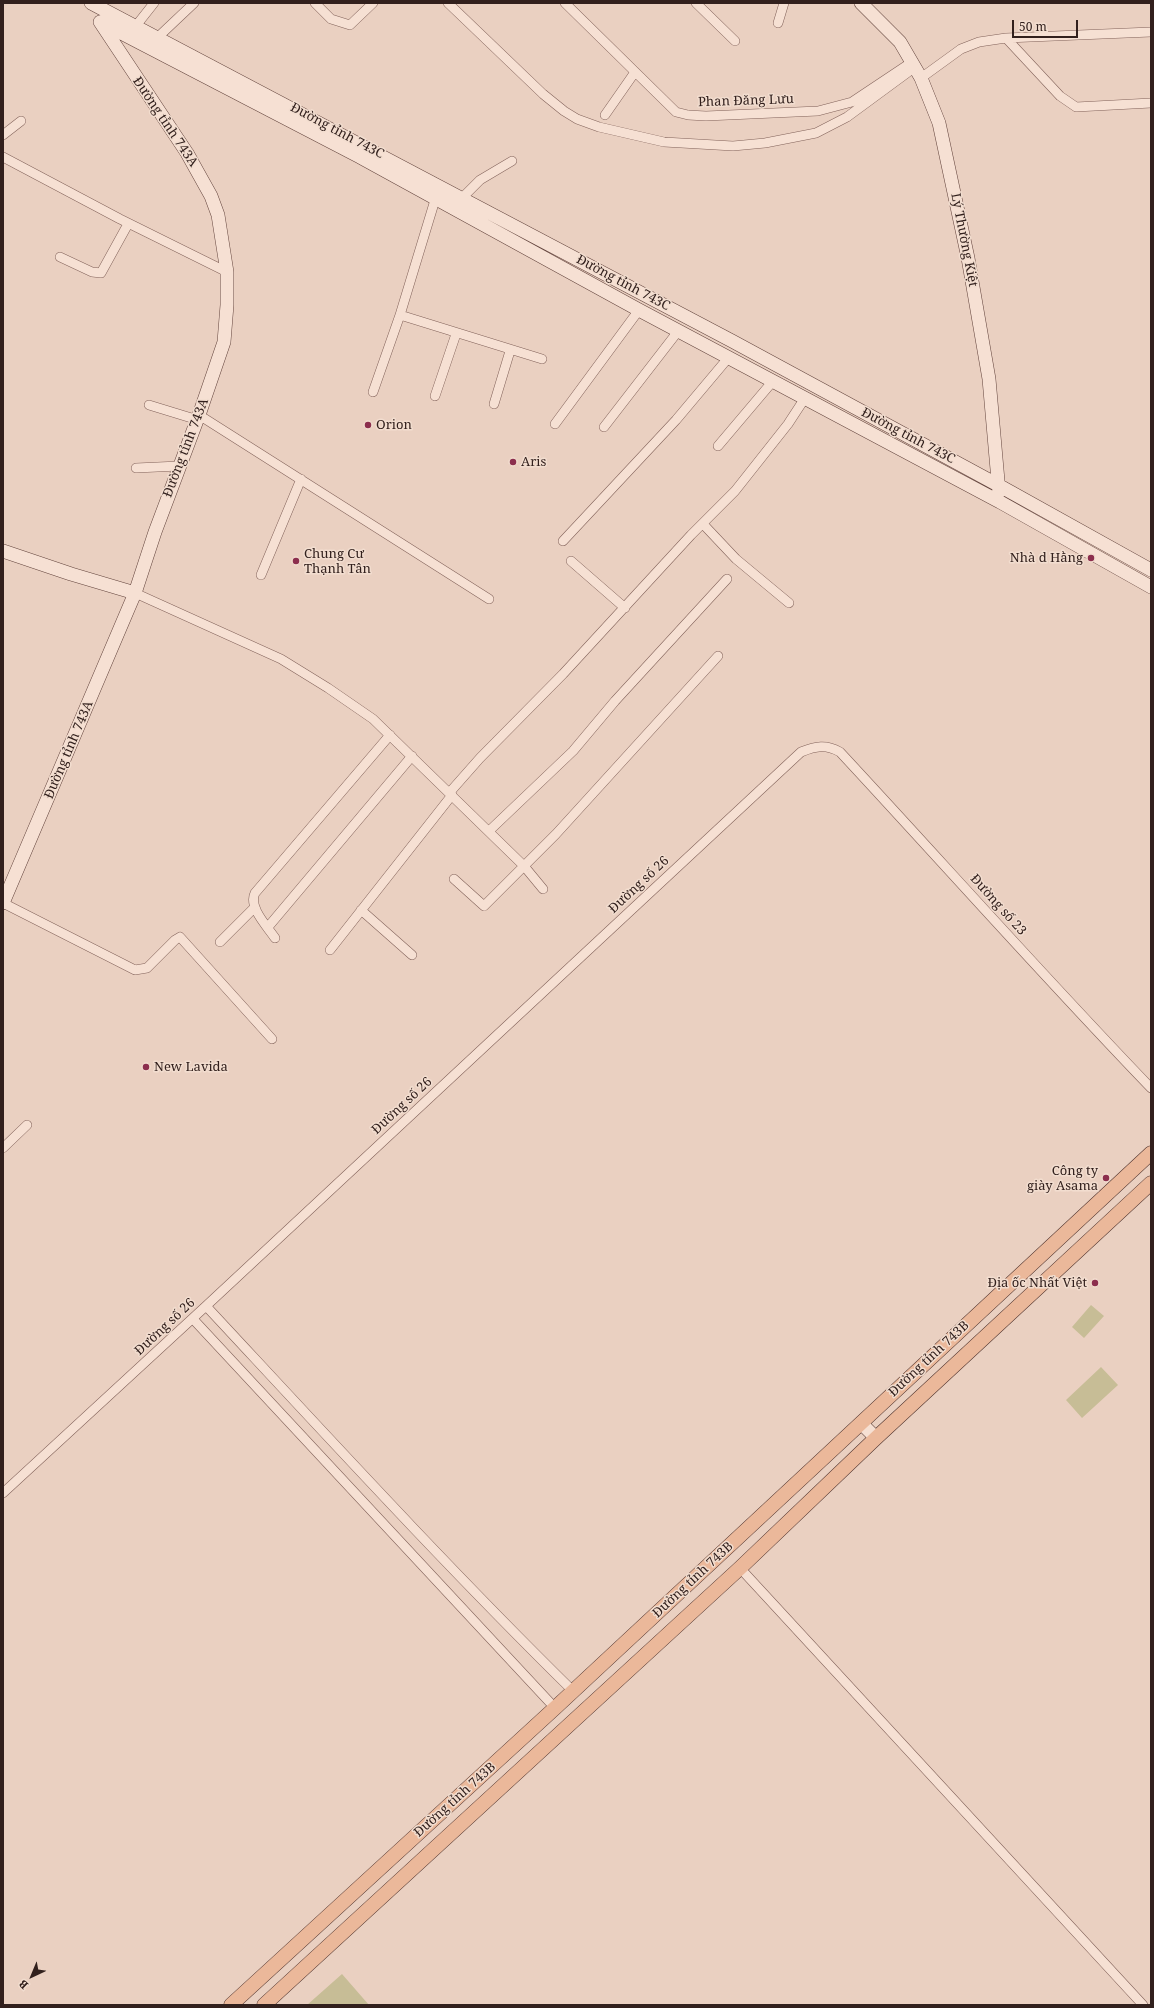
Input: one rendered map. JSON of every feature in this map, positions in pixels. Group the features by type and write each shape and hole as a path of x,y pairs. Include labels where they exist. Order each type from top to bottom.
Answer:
{"main road":[{"name":"Đường tỉnh 743A","path":"3,903 136,593 179,466 199,417 224,342 227,305 227,272 218,215 211,196 187,153 87,3"},
{"name":"Đường tỉnh 743C","path":"91,3 131,28 435,200 1000,502 1151,587"},
{"name":"Lý Thường Kiệt","path":"861,3 900,42 916,69 939,123 968,258 989,379 1000,502"},
{"name":"Đường tỉnh 743C","path":"100,22 131,28 157,38 462,198 998,485 1151,570"},
{"path":"120,53 131,28"},
{"path":"3,551 71,574 136,593"},
{"name":"Đường tỉnh 743B","path":"231,2005 555,1708 1151,1153"},
{"name":"Đường tỉnh 743B","path":"264,2005 740,1568 876,1438 1151,1183"},
{"path":"861,1423 876,1438"}],"street":[{"path":"131,28 154,3"},
{"path":"157,38 194,3"},
{"path":"315,3 331,19 350,25 373,3"},
{"path":"448,3 543,94 564,111 577,119 599,127 664,142 733,146 765,143 816,133 847,117 916,69 979,42 1006,38 1151,32"},
{"name":"Phan Đăng Lưu","path":"565,3 676,112 688,115 727,116 818,111 852,102 916,69"},
{"path":"696,3 735,41"},
{"path":"778,23 784,3"},
{"path":"1006,38 1060,96 1076,107 1151,103"},
{"path":"605,114 635,72"},
{"path":"3,135 21,121"},
{"path":"3,157 128,224 227,272"},
{"path":"462,198 480,180 512,161"},
{"path":"373,392 400,315 435,200"},
{"path":"60,257 92,272 101,273 128,224"},
{"path":"555,424 639,310"},
{"path":"400,315 456,334 542,359"},
{"path":"604,427 680,330"},
{"path":"434,396 456,334"},
{"path":"494,404 510,350"},
{"path":"564,541 676,420 729,357"},
{"path":"718,446 773,381"},
{"path":"330,950 451,793 480,758 563,674 691,535 704,524 739,486 788,424 805,398"},
{"path":"149,405 199,417 301,479 489,599"},
{"path":"136,468 179,466"},
{"path":"261,575 301,479"},
{"path":"704,524 736,559 789,603"},
{"path":"571,561 625,608"},
{"path":"490,831 573,751 615,701 728,579"},
{"path":"136,593 281,659 367,714 490,831 524,866 543,889"},
{"path":"454,880 484,906 561,829 718,656"},
{"path":"275,938 255,907 253,898 255,893 390,735"},
{"name":"Đường số 23","path":"823,746 831,747 845,757 1060,993 1151,1088"},
{"name":"Đường số 26","path":"3,1493 193,1319 801,752 812,747 823,746"},
{"path":"268,927 412,756"},
{"path":"3,903 135,970 147,968 175,940 180,937 272,1039"},
{"path":"220,942 255,907"},
{"path":"362,910 412,955"},
{"path":"3,1148 27,1125"},
{"path":"206,1306 382,1495 505,1624 573,1691"},
{"path":"193,1319 555,1708"},
{"path":"370,1508 382,1495"},
{"path":"740,1568 1143,2005"}],"shaded area":[{"path":"1091,1305 1104,1316 1084,1338 1072,1327"},
{"path":"1101,1367 1118,1385 1082,1418 1066,1400"},
{"path":"342,1974 369,2005 307,2005"}],"place":[{"name":"Orion","path":"368,425"},
{"name":"Aris","path":"513,462"},
{"name":"Nhà d Hằng","path":"1091,558"},
{"name":"Chung Cư Thạnh Tân","path":"296,561"},
{"name":"New Lavida","path":"146,1067"},
{"name":"Công ty giày Asama","path":"1106,1178"},
{"name":"Địa ốc Nhất Việt","path":"1095,1283"}]}
